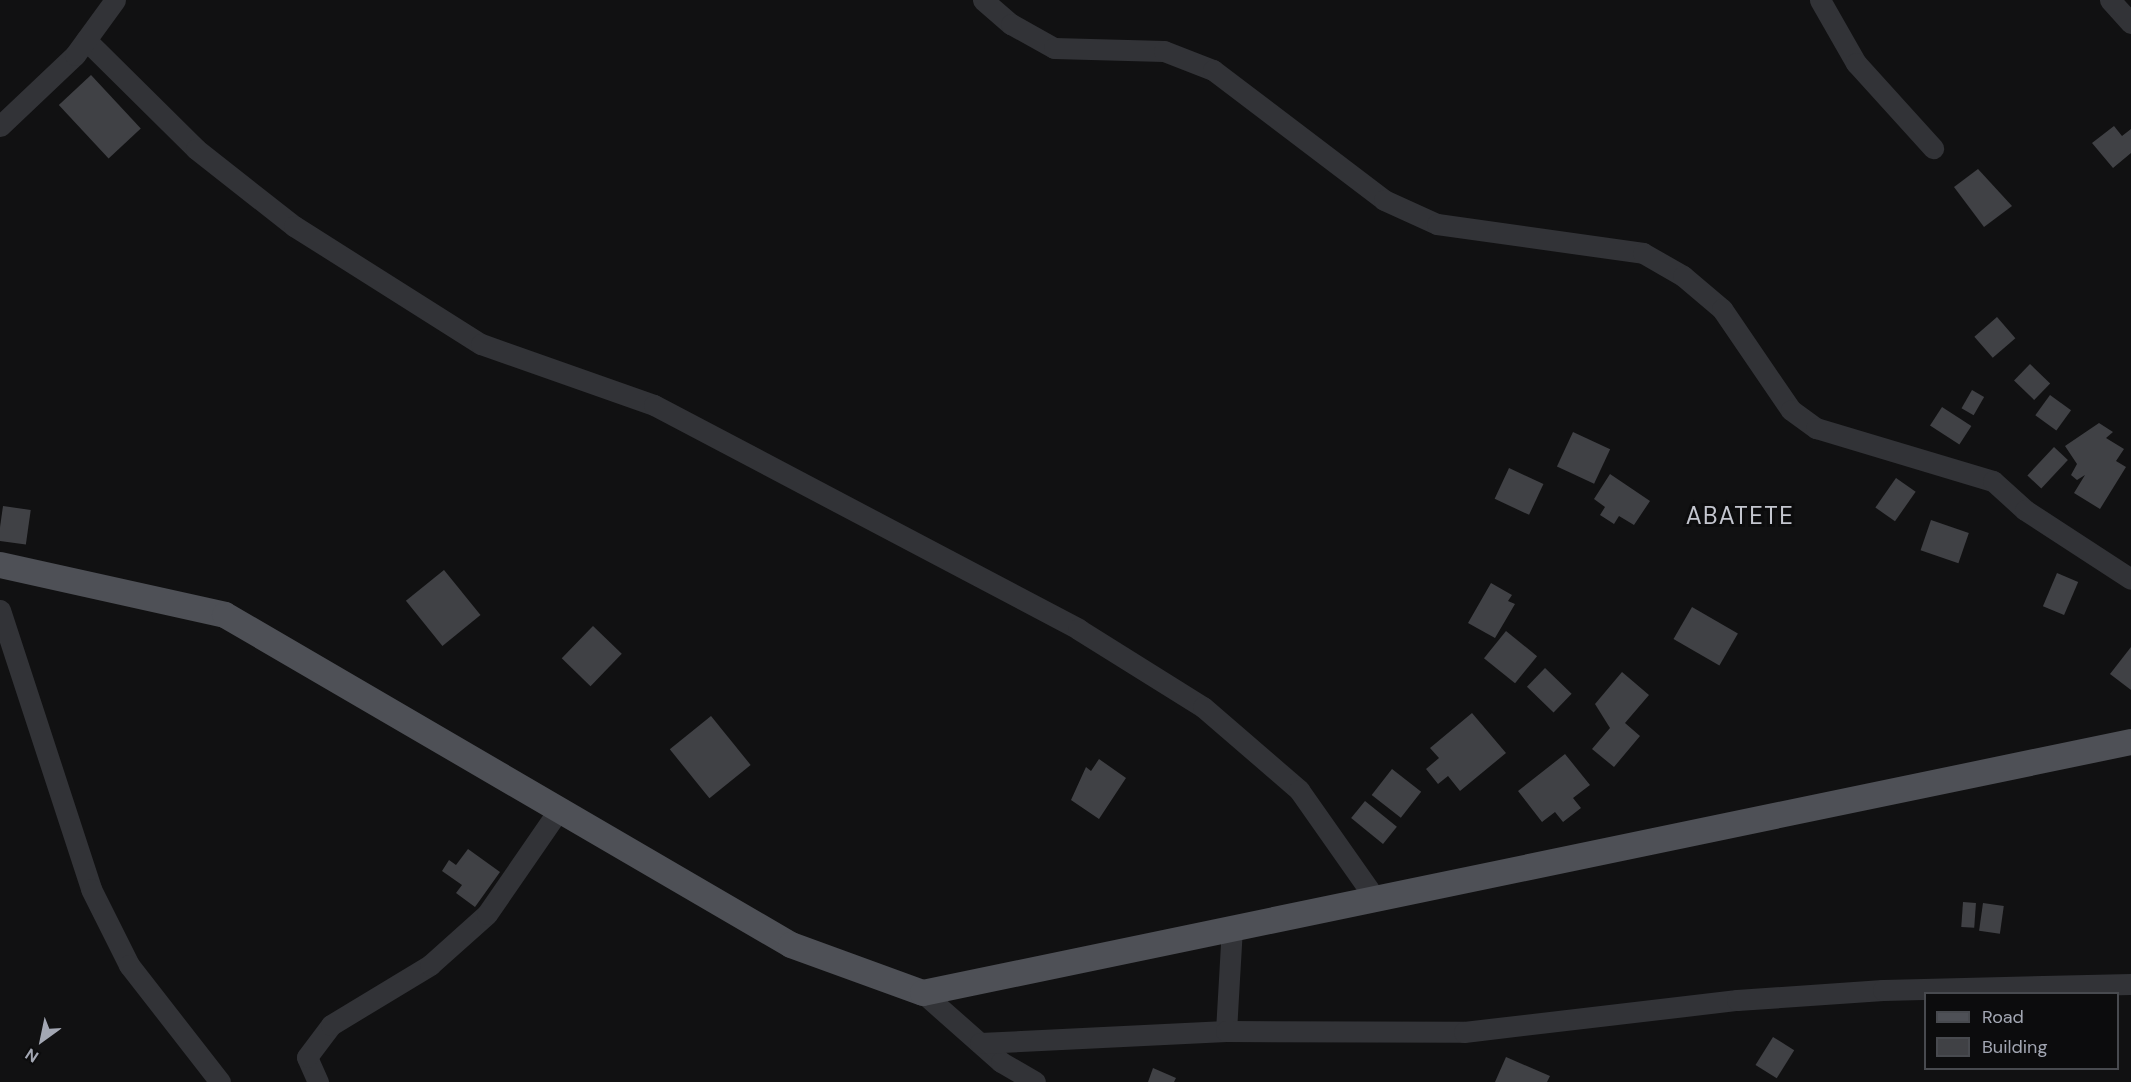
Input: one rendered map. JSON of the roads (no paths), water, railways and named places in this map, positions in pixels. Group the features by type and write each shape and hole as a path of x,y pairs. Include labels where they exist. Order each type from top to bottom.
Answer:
{"main road":[{"path":"0,565 225,615 560,808 791,945 923,993 2131,742"}],"street":[{"path":"0,126 32,100 86,40 115,0"},
{"path":"983,0 1011,24 1054,48 1164,51 1213,70 1384,200 1437,224 1643,254 1683,276 1722,309 1791,410 1816,428 1993,481 2025,510 2131,579"},
{"path":"1820,0 1857,63 1933,148"},
{"path":"2110,0 2131,23"},
{"path":"86,40 196,149 294,226 481,344 654,405 1078,629 1203,707 1299,789 1375,898"},
{"path":"0,610 91,889 129,965 220,1082"},
{"path":"318,1082 307,1057 331,1025 430,965 487,914 560,808"},
{"path":"1226,1031 1232,928"},
{"path":"1933,992 2131,984"},
{"path":"980,1043 1226,1031 1464,1032 1760,999 1924,992"},
{"path":"923,993 980,1043 1035,1082"}],"district":[{"name":"ABATETE","path":"1740,516"}]}
